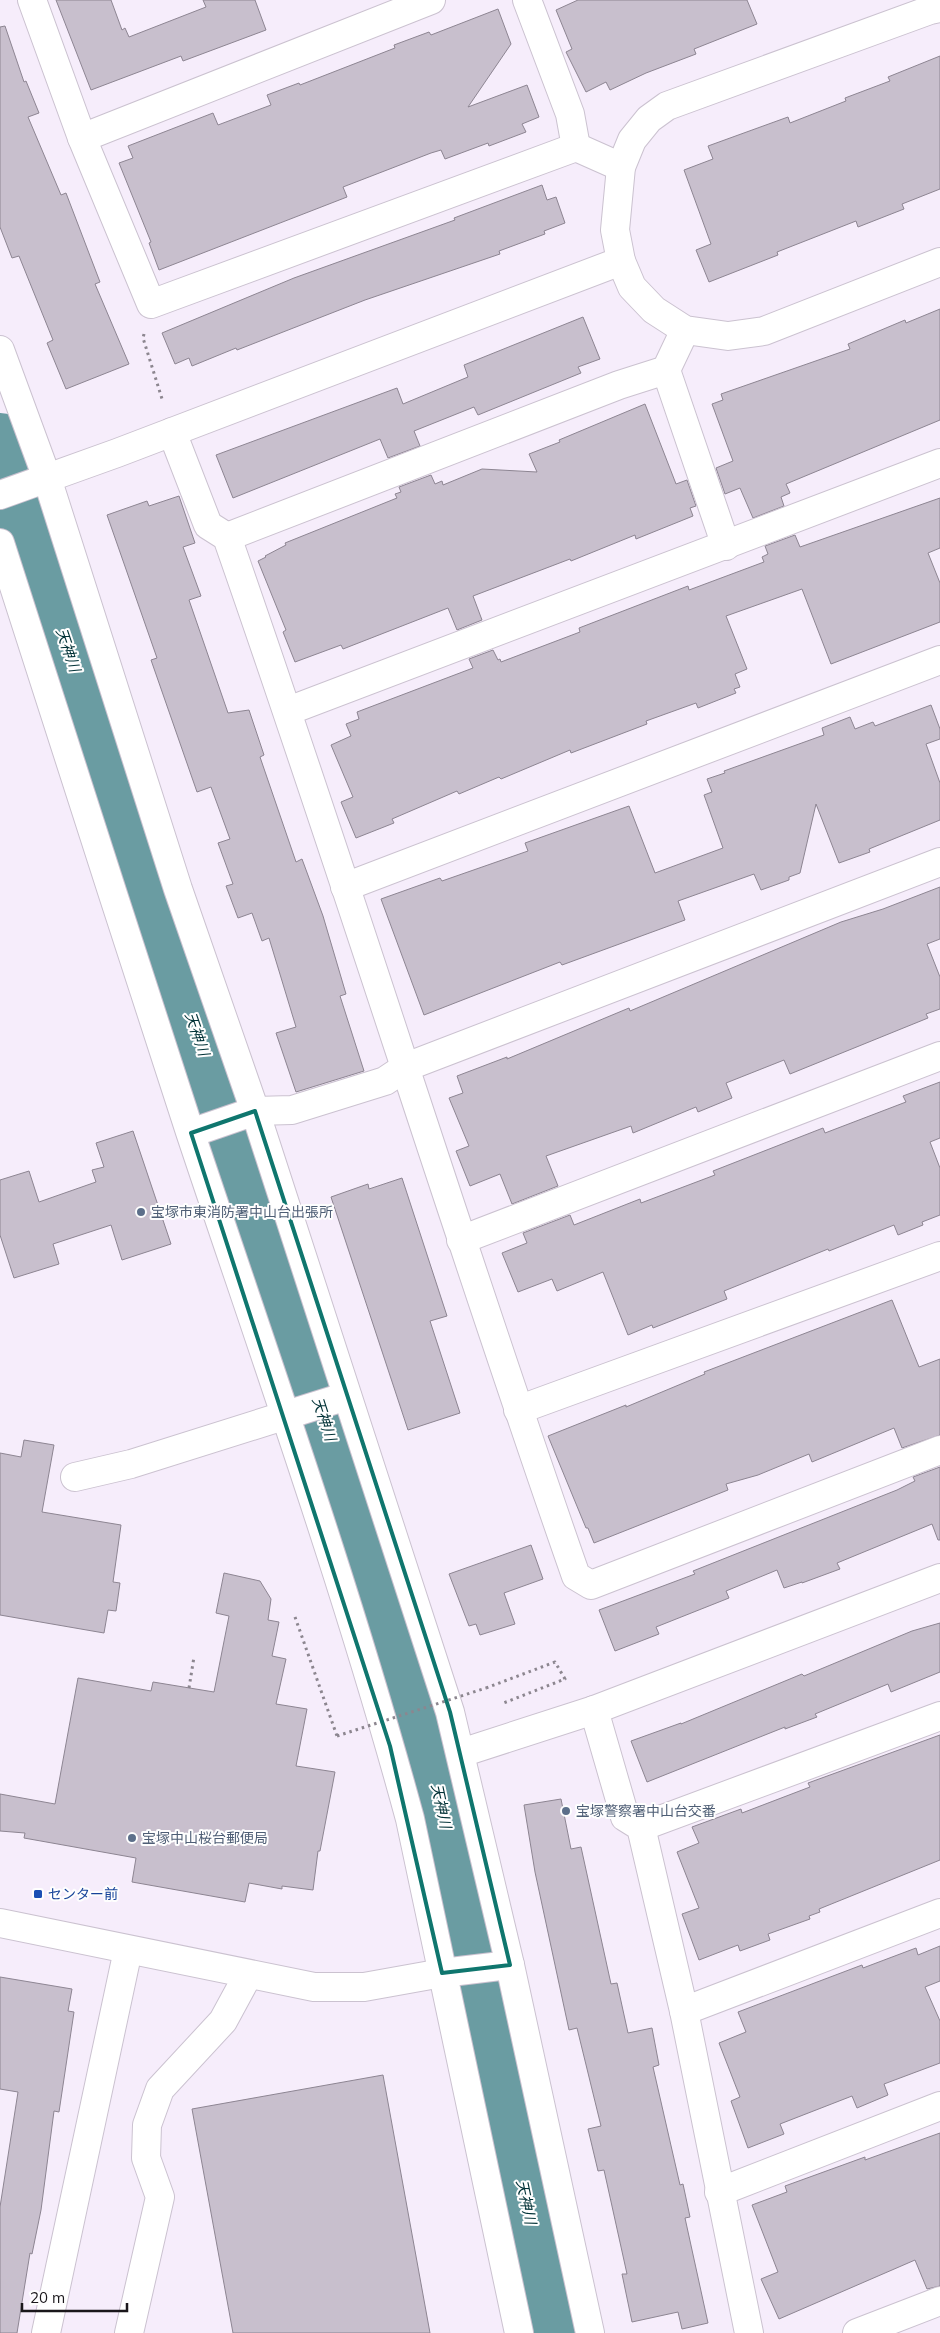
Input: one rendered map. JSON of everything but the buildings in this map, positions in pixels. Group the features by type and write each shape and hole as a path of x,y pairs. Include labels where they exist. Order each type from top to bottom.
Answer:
{"street":[{"path":"32,0 82,138 151,304 576,148 621,167"},
{"path":"82,138 431,0"},
{"path":"527,0 570,114 576,148"},
{"path":"932,6 667,106 649,119 632,140 621,167 615,230 621,261 632,287 654,310 685,330 728,336 764,331 940,262"},
{"path":"0,495 172,432 621,261"},
{"path":"685,330 666,370 726,546"},
{"path":"0,350 46,478 178,889 255,1111 390,1746 450,1972 519,2333"},
{"path":"227,537 619,385 666,370"},
{"path":"172,432 208,525 227,537 288,711 461,1240 576,1576 591,1584 940,1450"},
{"path":"288,711 940,463"},
{"path":"0,543 191,1133 317,1406 450,1712 460,1752 502,1966 590,2333"},
{"path":"345,887 940,660"},
{"path":"191,1133 255,1111 292,1110 385,1081 406,1067 940,862"},
{"path":"461,1240 940,1056"},
{"path":"518,1410 940,1256"},
{"path":"75,1477 131,1464 317,1406"},
{"path":"460,1752 594,1710 940,1578"},
{"path":"594,1710 626,1817 641,1828 684,2011 719,2192 749,2333"},
{"path":"641,1828 940,1716"},
{"path":"684,2011 940,1913"},
{"path":"0,1923 314,1987 339,1988 389,1984 450,1972 502,1966"},
{"path":"46,2333 128,1950"},
{"path":"129,2333 160,2197 146,2158 147,2125 160,2089 223,2021 248,1975"},
{"path":"719,2192 940,2106"},
{"path":"857,2333 940,2301"}],"path":[{"path":"151,304 143,338 172,432"},
{"path":"296,1617 337,1736 486,1688 555,1662 565,1679 501,1704"},
{"path":"188,1688 194,1657"}],"highlighted area":[{"path":"255,1111 450,1712 510,1965 442,1973 390,1746 191,1133"}],"waterway":[{"name":"天神川","path":"0,445 6,460"},
{"name":"天神川","path":"26,523 237,1152 426,1733 554,2333"}],"place":[{"name":"宝塚市東消防署中山台出張所","path":"141,1212"},
{"name":"宝塚警察署中山台交番","path":"566,1811"},
{"name":"宝塚中山桜台郵便局","path":"132,1838"},
{"name":"センター前","path":"38,1894"}]}
